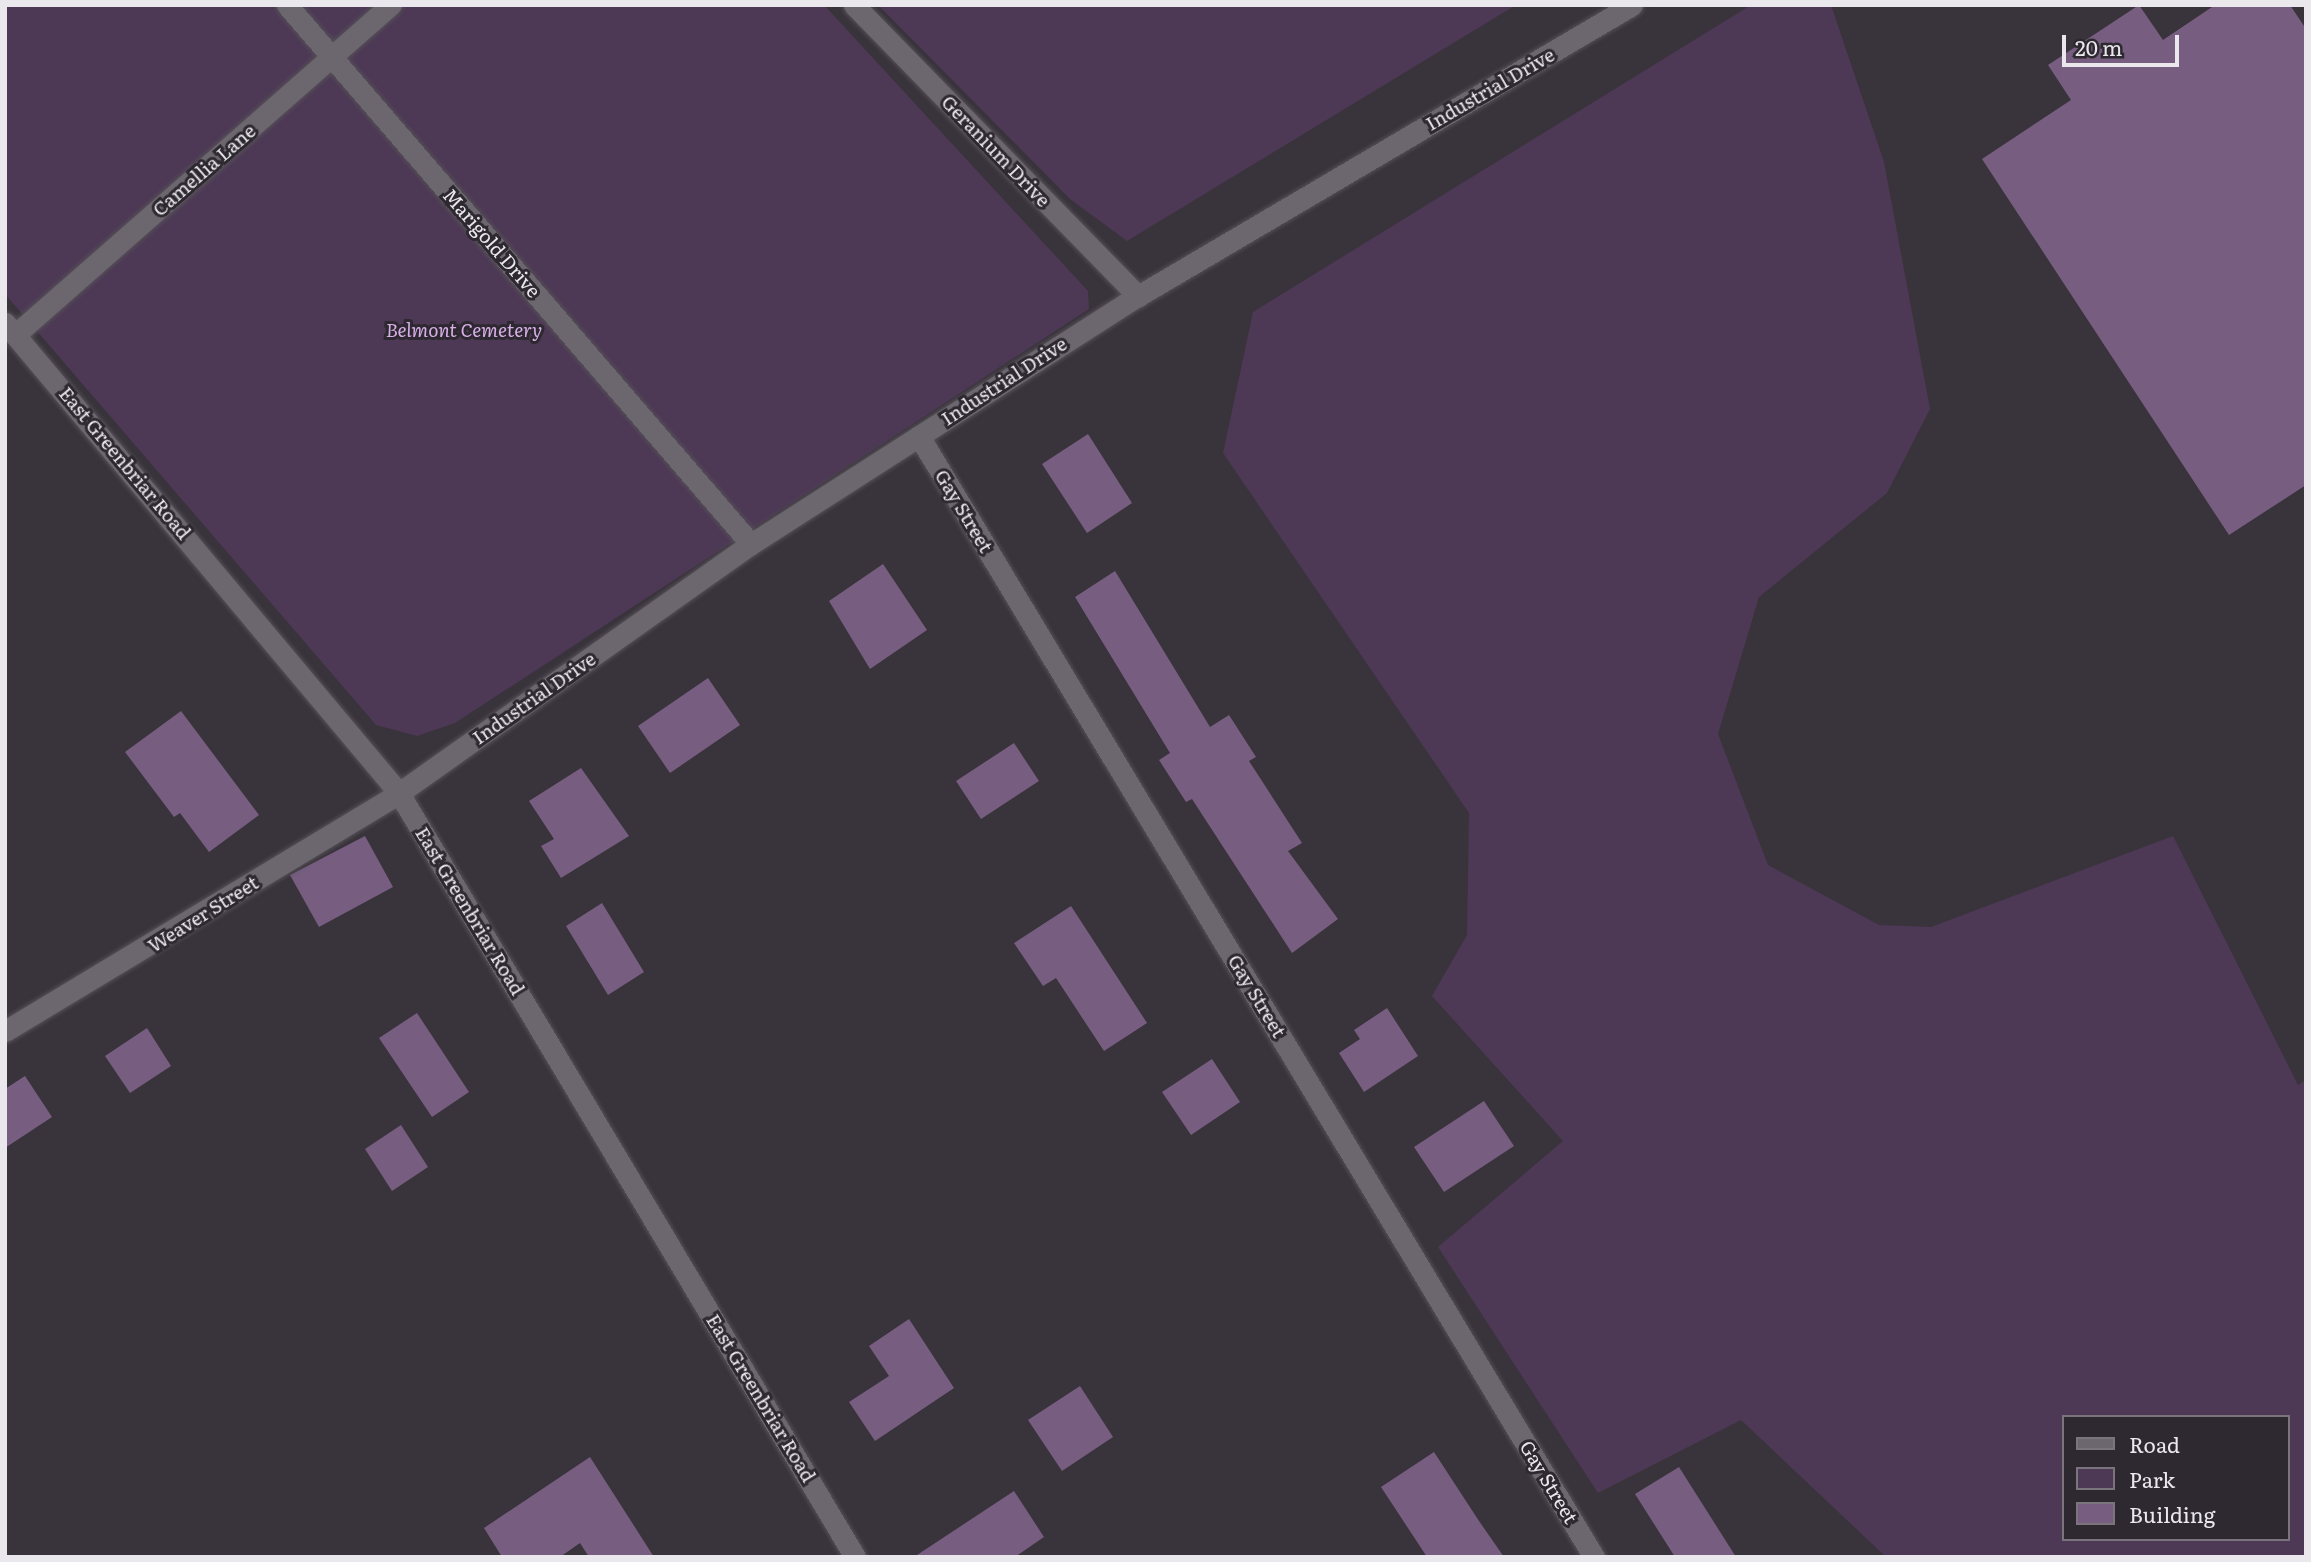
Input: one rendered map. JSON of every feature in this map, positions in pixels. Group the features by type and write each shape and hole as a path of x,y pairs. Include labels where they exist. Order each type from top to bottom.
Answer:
{"street":[{"name":"Marigold Drive","path":"287,5 751,544"},
{"name":"Camellia Lane","path":"10,328 333,57 391,5"},
{"name":"Geranium Drive","path":"854,5 1138,296"},
{"name":"Industrial Drive","path":"399,793 751,544 1138,296 1632,5"},
{"name":"East Greenbriar Road","path":"10,328 399,793 855,1557"},
{"name":"Gay Street","path":"919,436 1594,1557"},
{"name":"Weaver Street","path":"5,1031 399,793"}],"green space":[{"name":"Belmont Cemetery","path":"5,5 824,5 1088,291 1089,309 455,723 417,736 376,725 5,294"},
{"path":"878,5 1516,5 1127,241 1070,199"},
{"path":"1751,5 1831,5 1884,162 1930,409 1887,493 1759,597 1718,734 1768,865 1879,925 1931,927 2173,836 2298,1085 2306,1080 2306,1557 1886,1557 1741,1420 1598,1493 1438,1247 1563,1141 1432,996 1467,935 1469,813 1223,453 1253,312"}],"building":[{"path":"2139,5 2163,40 2215,5 2290,5 2306,29 2306,485 2229,535 1982,159 2071,100 2048,65"},
{"path":"1088,434 1132,503 1087,533 1042,464"},
{"path":"883,564 927,630 870,669 829,601"},
{"path":"1115,571 1210,727 1229,715 1256,757 1249,761 1302,843 1288,851 1338,919 1292,953 1192,799 1186,802 1159,760 1170,753 1075,597"},
{"path":"708,678 740,725 670,773 638,726"},
{"path":"181,711 259,815 209,852 180,813 174,817 125,752"},
{"path":"1014,743 1039,781 981,819 956,781"},
{"path":"581,768 629,836 561,878 541,846 554,839 529,801"},
{"path":"365,836 393,887 319,927 290,875"},
{"path":"602,903 644,972 608,995 566,926"},
{"path":"1071,906 1147,1023 1104,1051 1056,978 1043,986 1014,943"},
{"path":"1387,1008 1418,1056 1364,1092 1339,1053 1360,1039 1354,1030"},
{"path":"417,1013 469,1092 432,1117 379,1038"},
{"path":"147,1028 171,1066 130,1093 105,1056"},
{"path":"1212,1059 1240,1102 1191,1135 1162,1092"},
{"path":"25,1076 52,1117 5,1148 5,1089"},
{"path":"1484,1101 1514,1146 1444,1192 1414,1147"},
{"path":"401,1125 428,1167 392,1191 365,1149"},
{"path":"909,1319 954,1388 875,1441 849,1402 889,1376 869,1346"},
{"path":"1080,1386 1113,1437 1062,1471 1028,1420"},
{"path":"1434,1452 1504,1557 1427,1557 1381,1487"},
{"path":"590,1457 654,1557 589,1557 580,1543 560,1557 502,1557 484,1528"},
{"path":"1679,1467 1736,1557 1675,1557 1635,1494"},
{"path":"1014,1491 1044,1537 1015,1557 914,1557"}]}
